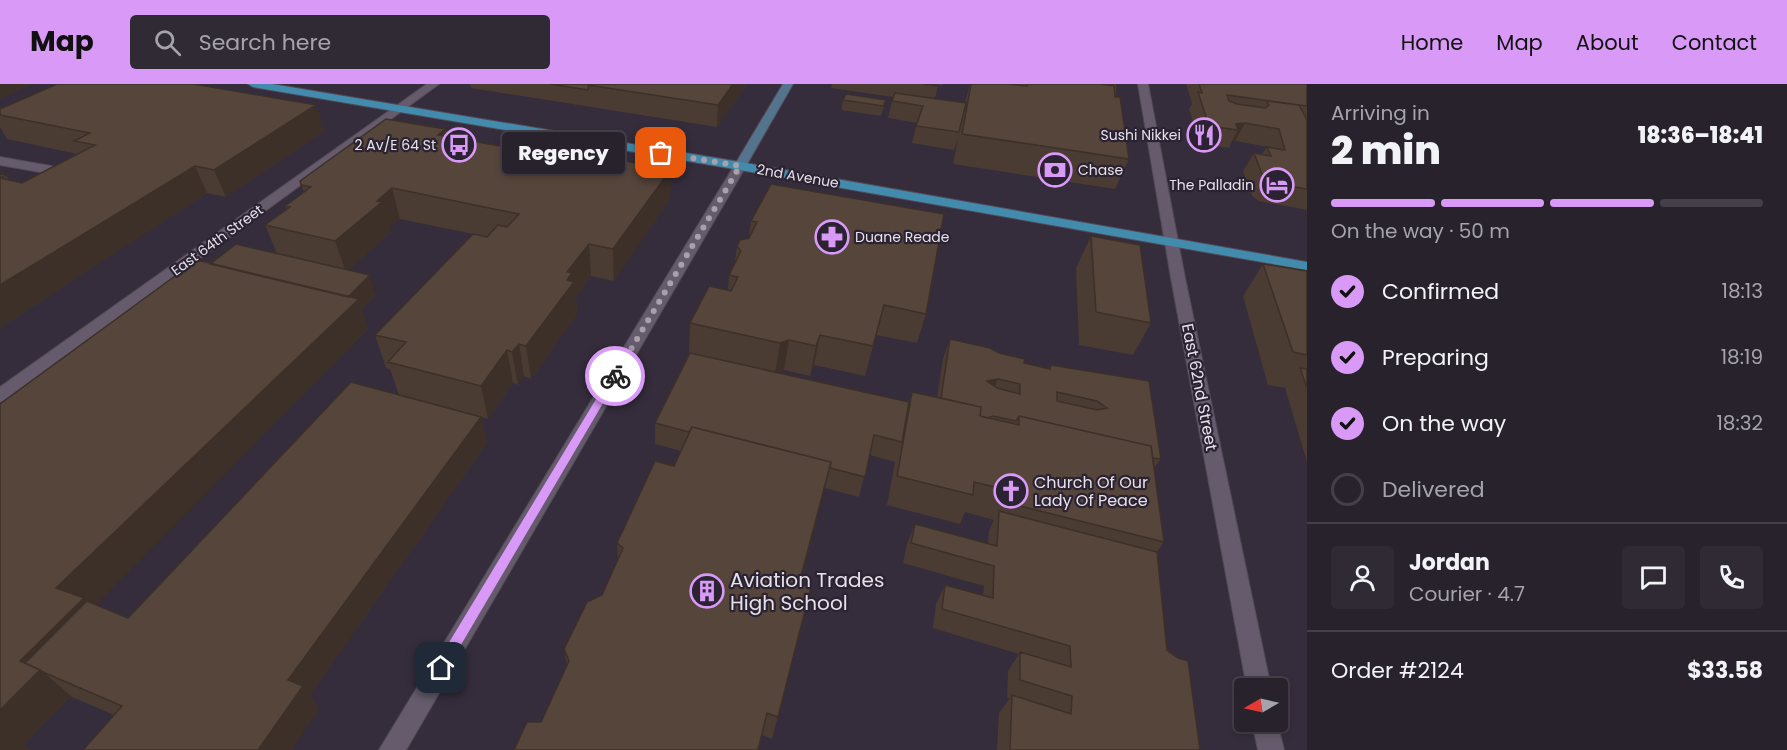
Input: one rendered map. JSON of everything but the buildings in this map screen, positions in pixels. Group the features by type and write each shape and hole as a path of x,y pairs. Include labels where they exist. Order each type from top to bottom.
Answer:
{"main road":[{"name":"2nd Avenue","path":"254,84 740,166 1307,266"}],"street":[{"name":"East 64th Street","path":"0,396 434,84"},
{"path":"392,750 788,84"},
{"name":"East 62nd Street","path":"1143,84 1257,678"},
{"path":"0,161 68,173"},
{"path":"1267,732 1271,750"}],"way so far":[{"path":"615,376 740,166 661,153"}],"place":[{"name":"Sushi Nikkei","path":"1204,135"},
{"name":"2 Av/E 64 St","path":"459,145"},
{"name":"Regency","path":"661,153"},
{"name":"Chase","path":"1055,170"},
{"name":"The Palladin","path":"1277,185"},
{"name":"Duane Reade","path":"832,237"},
{"name":"Church Of Our Lady Of Peace","path":"1011,491"},
{"name":"Aviation Trades High School","path":"707,591"}],"route":[{"path":"441,668 615,376"}]}
